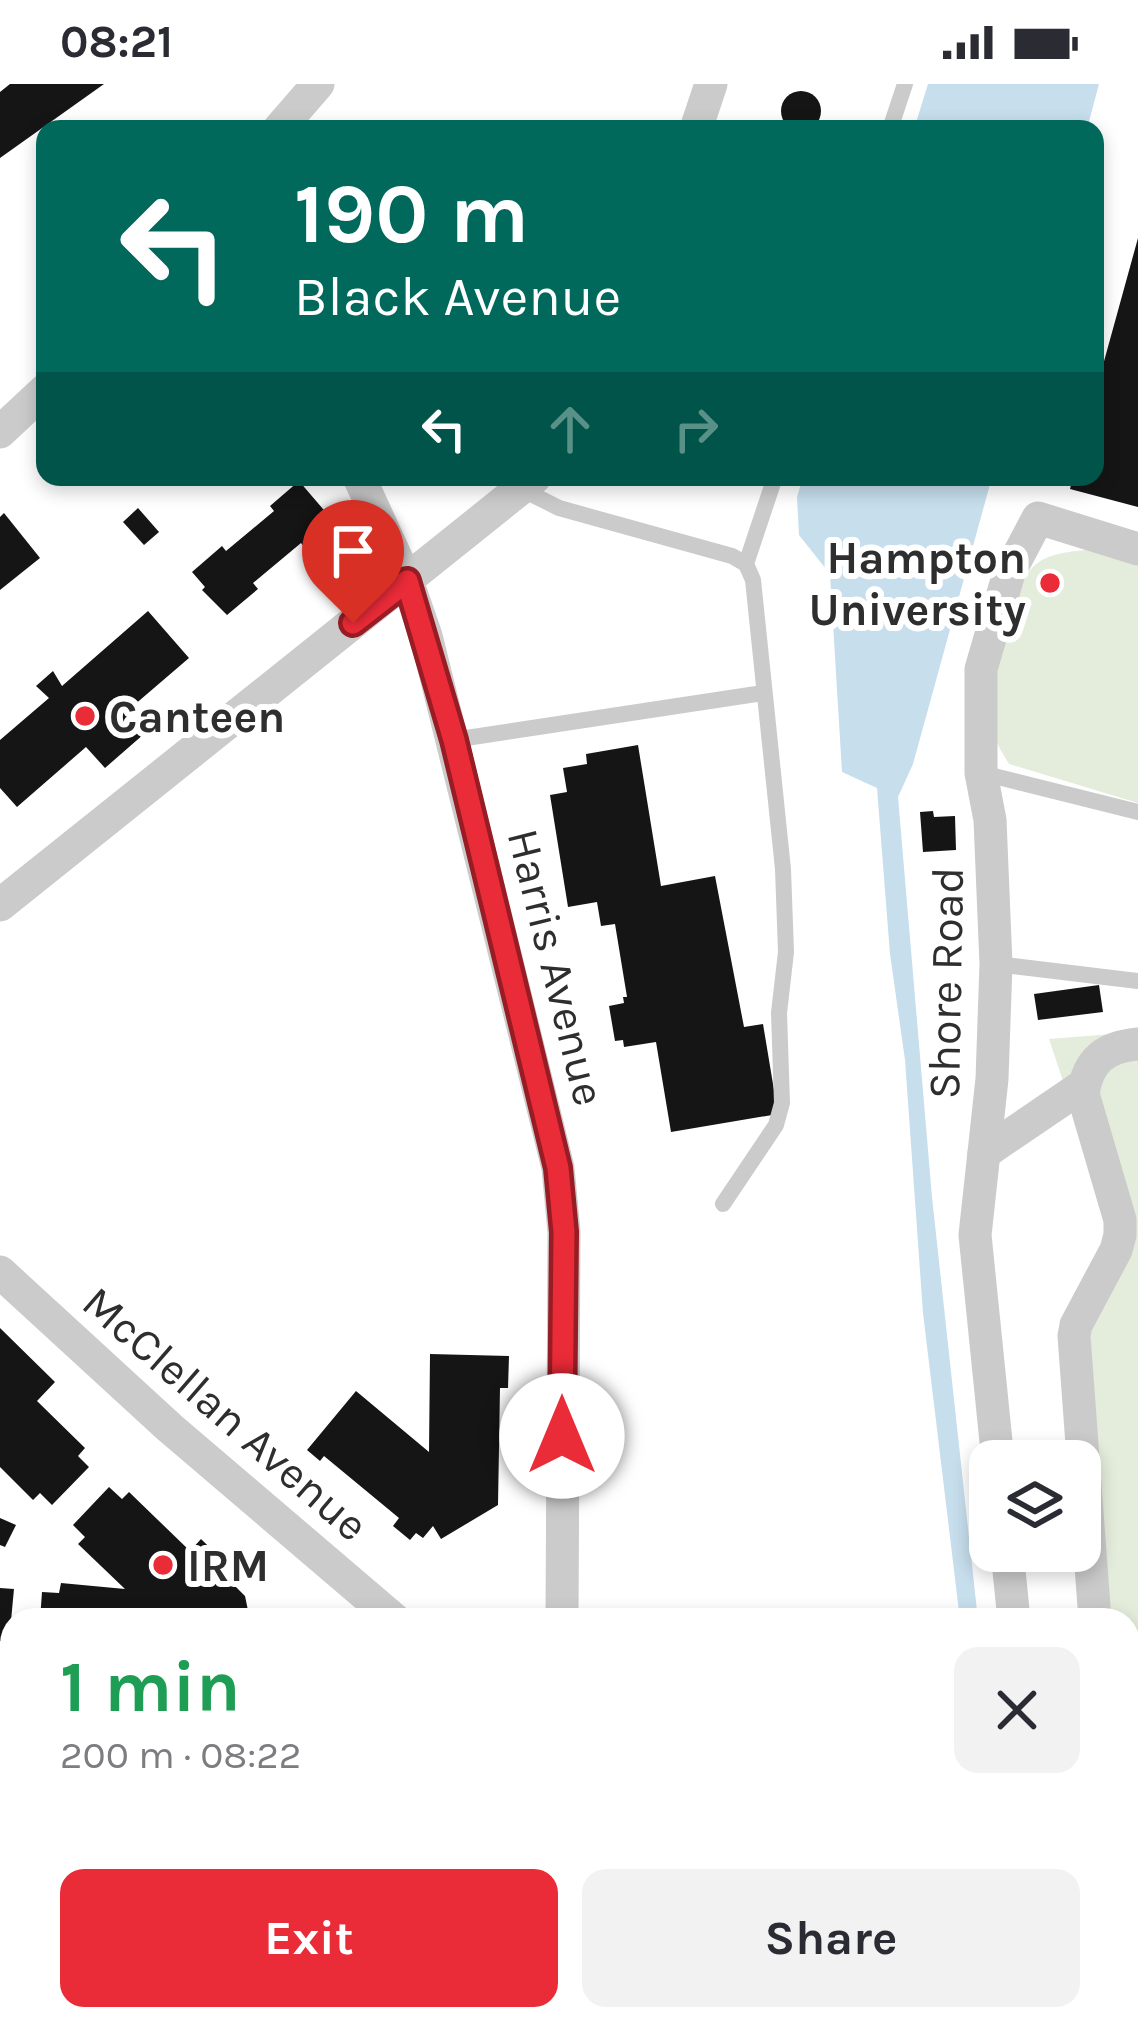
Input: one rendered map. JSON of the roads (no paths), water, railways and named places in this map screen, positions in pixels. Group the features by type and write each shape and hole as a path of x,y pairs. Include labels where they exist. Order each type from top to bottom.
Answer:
{"street":[{"path":"287,120 318,84"},
{"path":"698,120 711,84"},
{"path":"0,432 36,398"},
{"name":"Harris Avenue","path":"363,486 407,581 454,740 552,1132 563,1203 562,1608"},
{"path":"0,905 524,486"},
{"name":"Shore Road","path":"996,1440 975,1234 992,1079 996,964 990,820 981,773 981,669 1009,573 1039,518 1138,549"},
{"path":"1094,1608 1074,1336 1117,1250 1120,1220 1083,1094 1100,1054 1138,1044"},
{"path":"984,1153 1084,1085"},
{"name":"McClellan Avenue","path":"0,1271 187,1443 381,1608"},
{"path":"1009,1572 1013,1608"}],"lane":[{"path":"893,120 905,84"},
{"path":"532,486 559,508 732,556 746,564 753,580 783,869 782,1103 776,1125 723,1204"},
{"path":"746,564 772,486"},
{"path":"454,740 764,693"},
{"path":"981,773 1138,812"},
{"path":"996,964 1138,981"}],"water":[{"path":"928,84 1099,84 1089,120 917,120"},
{"path":"800,486 990,486 913,764 898,797 932,1197 969,1572 973,1572 977,1608 959,1608 923,1313 905,1060 890,954 877,788 842,772 830,574 799,535"}],"place":[{"name":"Hampton University","path":"1050,583"},
{"name":"Canteen","path":"85,716"},
{"name":"IRM","path":"163,1565"}]}
